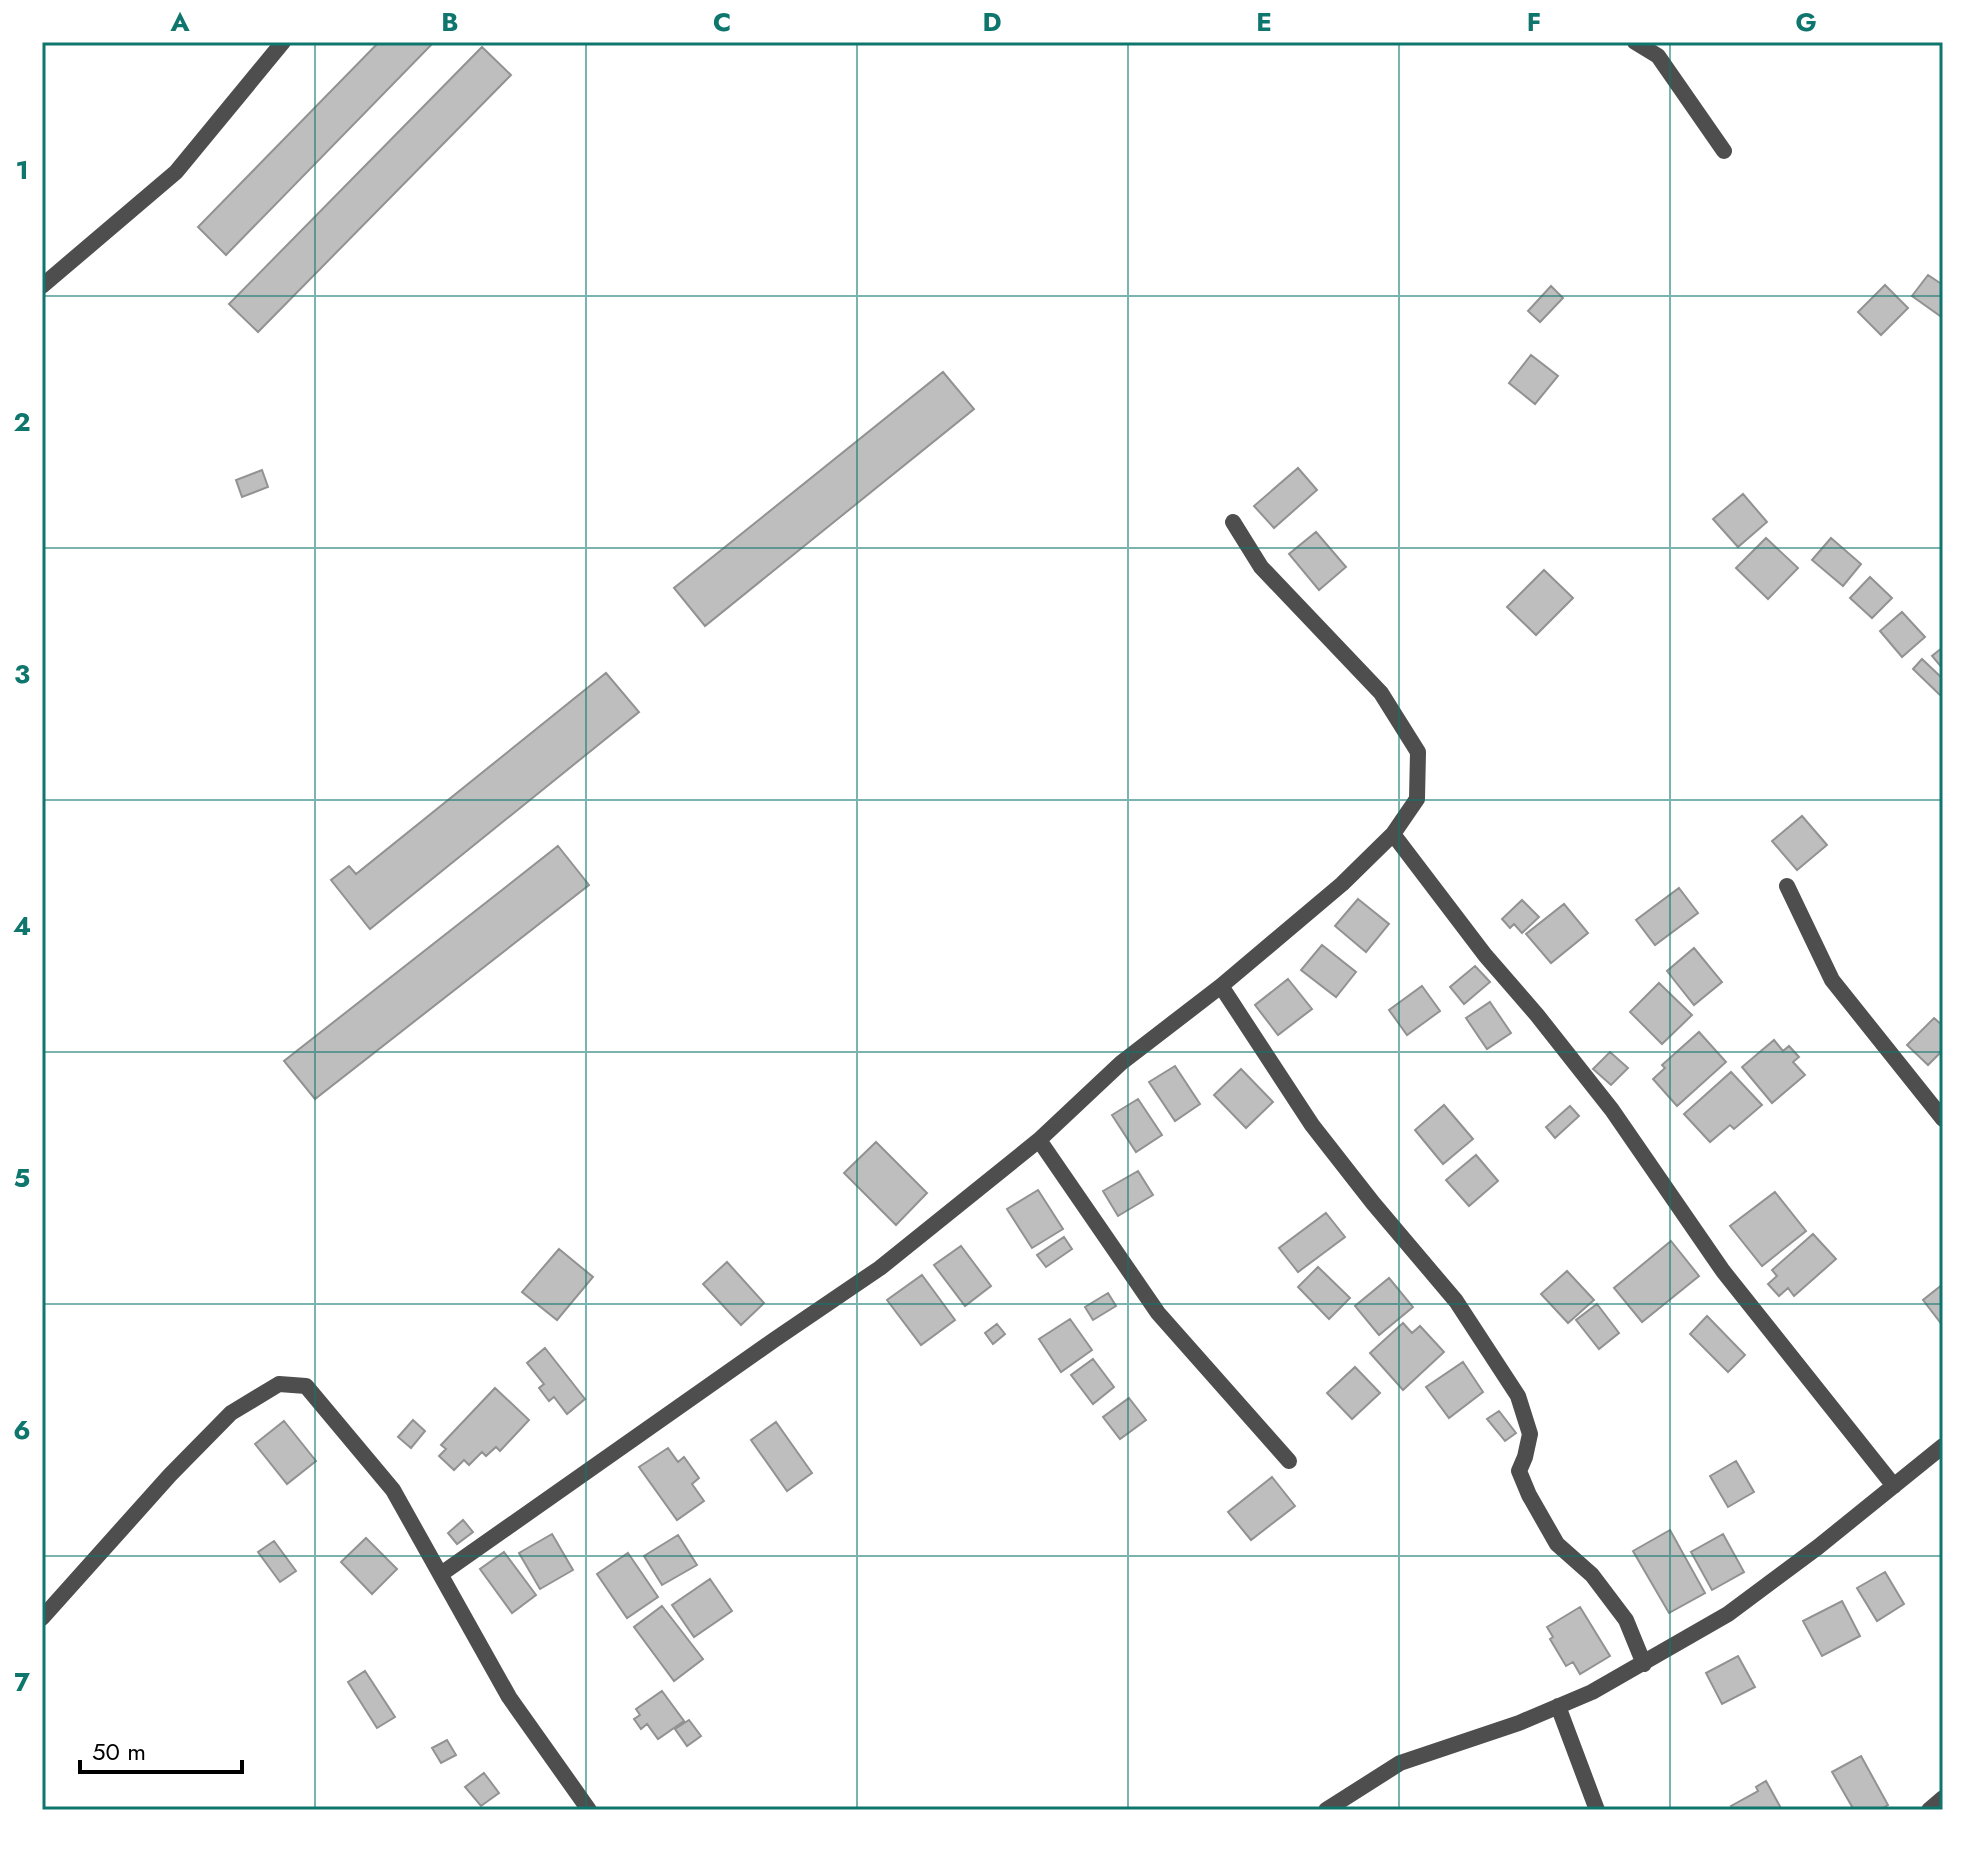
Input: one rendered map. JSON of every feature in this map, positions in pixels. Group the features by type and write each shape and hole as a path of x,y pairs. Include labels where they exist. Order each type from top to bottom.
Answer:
{"street":[{"path":"42,286 176,172 283,42"},
{"path":"1635,42 1658,56 1724,151"},
{"path":"441,1574 880,1268 1039,1140 1121,1063 1221,986 1342,884 1393,834 1417,799 1418,752 1381,693 1261,567 1233,522"},
{"path":"1393,834 1485,955 1612,1110 1723,1271 1894,1486"},
{"path":"1787,886 1832,980 1943,1119"},
{"path":"1221,986 1312,1125 1456,1301 1518,1396 1530,1434 1519,1471 1529,1495 1557,1544 1592,1575 1626,1620 1644,1664"},
{"path":"1039,1140 1158,1313 1289,1461"},
{"path":"42,1618 170,1475 231,1413 279,1384 306,1386 393,1490 509,1697 589,1810"},
{"path":"1326,1810 1400,1763 1519,1723 1592,1692 1644,1664 1728,1614 1818,1547 1943,1446"},
{"path":"1558,1706 1597,1810"},
{"path":"1929,1810 1943,1798"}],"building":[{"path":"379,42 434,42 226,255 198,227"},
{"path":"482,47 511,75 258,332 229,304"},
{"path":"1928,275 1943,285 1943,318 1912,296"},
{"path":"1885,285 1908,308 1881,335 1858,312"},
{"path":"1551,286 1563,298 1540,322 1528,311"},
{"path":"1531,355 1558,376 1535,404 1509,383"},
{"path":"943,372 974,409 705,626 674,588"},
{"path":"1298,468 1317,490 1274,528 1254,506"},
{"path":"262,470 268,487 242,497 236,480"},
{"path":"1743,494 1767,522 1738,547 1713,519"},
{"path":"1316,532 1346,567 1319,590 1289,554"},
{"path":"1766,538 1798,568 1768,599 1736,568"},
{"path":"1831,538 1861,564 1843,586 1812,560"},
{"path":"1544,570 1573,598 1536,635 1507,607"},
{"path":"1870,577 1892,598 1872,618 1850,598"},
{"path":"1902,612 1925,637 1902,657 1880,631"},
{"path":"1943,647 1943,669 1932,656"},
{"path":"1922,659 1943,679 1942,697 1913,669"},
{"path":"606,673 639,712 370,929 331,880 349,866 356,874"},
{"path":"1802,816 1827,845 1797,870 1772,841"},
{"path":"558,846 589,885 315,1099 284,1061"},
{"path":"1679,888 1698,913 1655,945 1636,920"},
{"path":"1358,899 1389,924 1366,952 1335,926"},
{"path":"1522,900 1539,917 1522,933 1514,924 1510,928 1502,919"},
{"path":"1564,904 1588,933 1551,963 1526,934"},
{"path":"1322,945 1356,972 1336,997 1301,970"},
{"path":"1694,948 1722,982 1694,1005 1667,971"},
{"path":"1475,966 1490,982 1464,1004 1450,987"},
{"path":"1288,979 1312,1009 1278,1035 1255,1005"},
{"path":"1659,983 1692,1015 1662,1044 1630,1012"},
{"path":"1422,986 1440,1011 1407,1035 1389,1010"},
{"path":"1490,1002 1511,1033 1487,1049 1466,1018"},
{"path":"1934,1018 1943,1026 1943,1050 1928,1065 1907,1045"},
{"path":"1699,1032 1726,1062 1677,1106 1653,1079 1665,1068 1662,1065"},
{"path":"1774,1040 1783,1051 1789,1046 1799,1057 1793,1062 1805,1075 1772,1103 1742,1067"},
{"path":"1610,1052 1628,1068 1611,1085 1593,1069"},
{"path":"1175,1066 1200,1104 1175,1121 1149,1082"},
{"path":"1241,1069 1273,1102 1246,1128 1214,1095"},
{"path":"1731,1072 1762,1105 1734,1129 1730,1125 1710,1142 1684,1114"},
{"path":"1138,1099 1162,1135 1136,1152 1112,1115"},
{"path":"1444,1105 1473,1139 1443,1164 1415,1130"},
{"path":"1570,1106 1579,1116 1555,1138 1546,1127"},
{"path":"876,1142 927,1193 896,1225 844,1173"},
{"path":"1476,1155 1498,1181 1469,1206 1446,1180"},
{"path":"1138,1171 1153,1195 1118,1216 1103,1191"},
{"path":"1038,1190 1063,1229 1032,1248 1007,1209"},
{"path":"1775,1192 1806,1231 1762,1266 1730,1226"},
{"path":"1326,1213 1345,1237 1298,1272 1279,1248"},
{"path":"1813,1234 1836,1259 1794,1296 1788,1288 1779,1296 1768,1284 1777,1276 1772,1270"},
{"path":"1064,1237 1072,1249 1046,1267 1037,1255"},
{"path":"1671,1241 1699,1276 1642,1322 1614,1288"},
{"path":"961,1246 991,1286 965,1306 934,1265"},
{"path":"559,1249 593,1277 557,1320 522,1292"},
{"path":"727,1262 764,1303 741,1325 703,1284"},
{"path":"1318,1267 1350,1298 1329,1319 1298,1287"},
{"path":"1567,1271 1594,1300 1568,1323 1541,1294"},
{"path":"922,1275 955,1320 921,1345 887,1300"},
{"path":"1389,1278 1413,1307 1379,1335 1355,1306"},
{"path":"1943,1284 1943,1326 1923,1300"},
{"path":"1108,1293 1116,1306 1093,1320 1085,1307"},
{"path":"1597,1304 1619,1333 1599,1349 1576,1320"},
{"path":"1707,1316 1745,1355 1728,1372 1690,1334"},
{"path":"1070,1319 1092,1350 1061,1372 1039,1339"},
{"path":"1403,1323 1412,1333 1420,1326 1444,1352 1403,1390 1370,1353"},
{"path":"997,1324 1005,1334 993,1344 985,1333"},
{"path":"545,1348 585,1399 567,1414 554,1397 549,1401 539,1388 544,1384 527,1363"},
{"path":"1093,1359 1114,1387 1093,1404 1071,1375"},
{"path":"1463,1362 1483,1392 1449,1418 1426,1387"},
{"path":"1355,1367 1380,1393 1352,1419 1327,1393"},
{"path":"495,1388 529,1420 500,1451 496,1447 486,1456 482,1452 469,1465 464,1460 454,1470 439,1456 446,1449 441,1445"},
{"path":"1129,1398 1146,1420 1120,1439 1103,1417"},
{"path":"1499,1411 1516,1433 1505,1441 1487,1419"},
{"path":"413,1420 425,1431 411,1448 398,1437"},
{"path":"284,1421 316,1461 287,1484 255,1444"},
{"path":"776,1422 812,1473 787,1491 751,1440"},
{"path":"668,1448 678,1462 684,1457 699,1478 692,1484 704,1501 677,1520 639,1467"},
{"path":"1736,1461 1754,1492 1728,1507 1710,1476"},
{"path":"1272,1477 1295,1506 1251,1540 1228,1512"},
{"path":"463,1520 473,1532 457,1544 448,1533"},
{"path":"1670,1530 1705,1593 1669,1613 1633,1551"},
{"path":"552,1534 573,1570 540,1589 519,1553"},
{"path":"1723,1534 1744,1572 1712,1590 1691,1552"},
{"path":"678,1535 697,1565 662,1585 644,1556"},
{"path":"366,1538 397,1569 372,1594 341,1562"},
{"path":"274,1541 296,1571 280,1582 258,1552"},
{"path":"504,1552 536,1595 512,1613 480,1569"},
{"path":"628,1553 658,1597 627,1618 597,1574"},
{"path":"1885,1572 1904,1604 1877,1621 1857,1588"},
{"path":"710,1579 732,1611 694,1637 672,1605"},
{"path":"1842,1601 1860,1636 1822,1656 1803,1621"},
{"path":"662,1606 703,1659 674,1681 634,1627"},
{"path":"1580,1607 1610,1656 1580,1674 1573,1662 1566,1666 1550,1639 1553,1637 1547,1627"},
{"path":"1738,1656 1755,1687 1722,1704 1706,1673"},
{"path":"365,1671 395,1717 377,1728 348,1682"},
{"path":"662,1691 684,1721 658,1739 647,1724 641,1729 634,1719 640,1715 636,1709"},
{"path":"689,1720 701,1736 687,1746 675,1729"},
{"path":"447,1740 456,1755 441,1763 432,1748"},
{"path":"1861,1756 1888,1805 1879,1810 1854,1810 1832,1772"},
{"path":"484,1773 499,1793 481,1806 465,1787"},
{"path":"1766,1781 1782,1810 1734,1810 1731,1806 1758,1791 1756,1787"}]}
